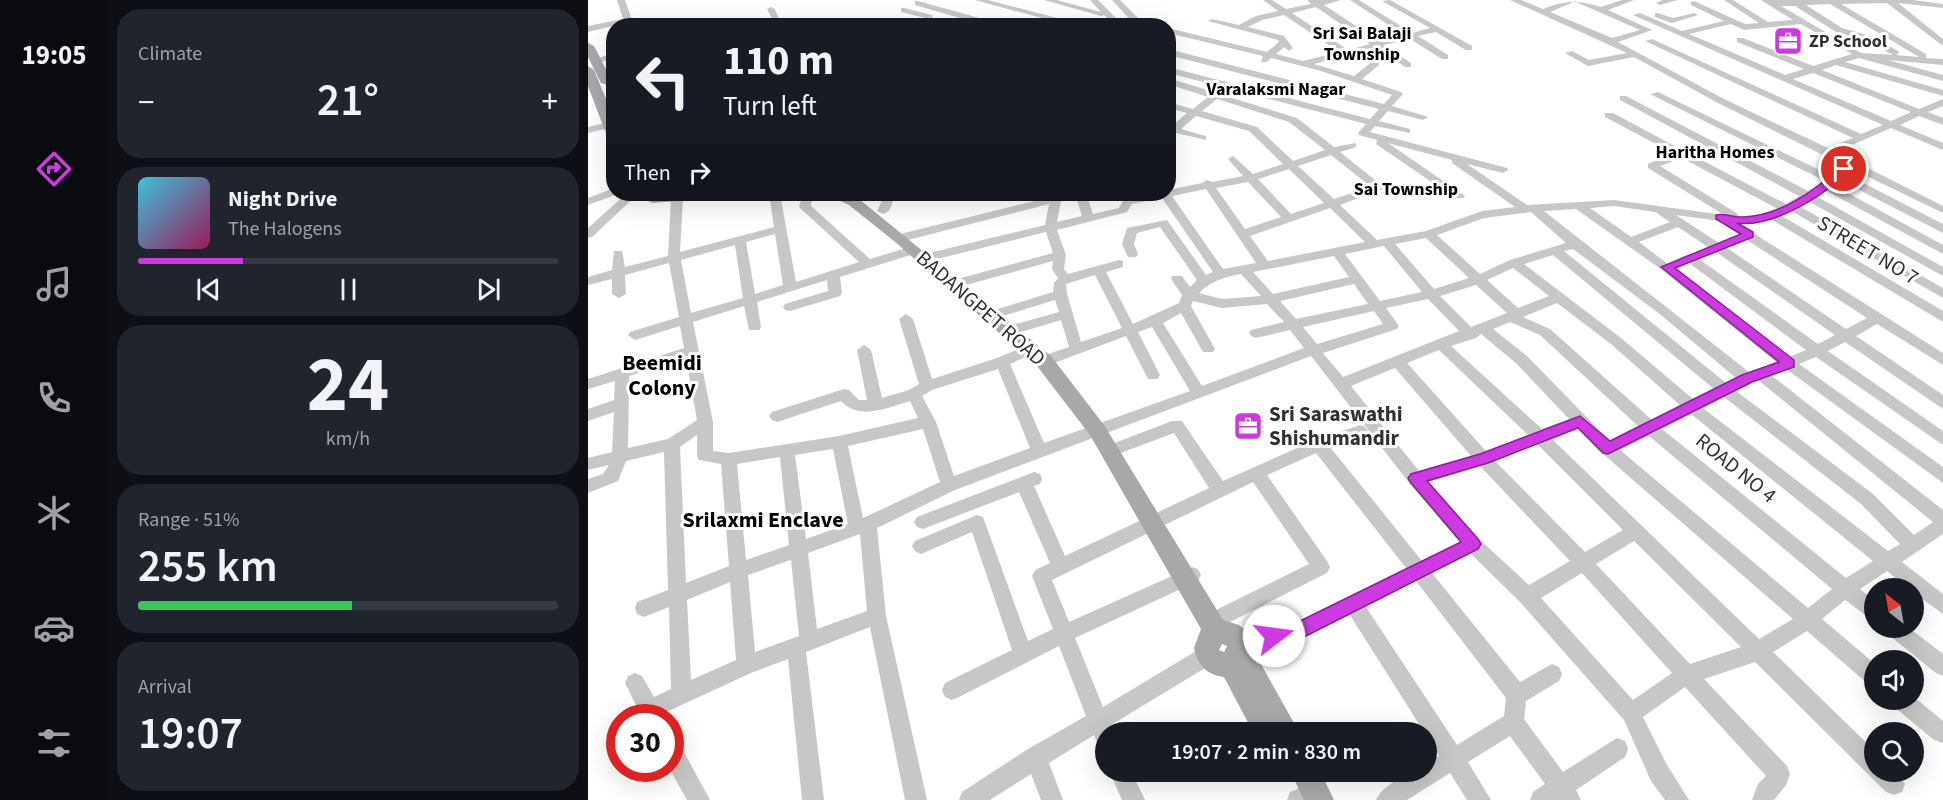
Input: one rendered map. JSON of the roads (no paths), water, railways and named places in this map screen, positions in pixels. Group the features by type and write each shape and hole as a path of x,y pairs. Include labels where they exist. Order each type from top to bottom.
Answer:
{"main road":[{"path":"588,46 606,109"},
{"path":"592,65 606,86"},
{"name":"BADANGPET ROAD","path":"851,201 908,240 1043,356"},
{"name":"BADANGPET ROAD","path":"888,201 908,240 937,255 1022,327 1118,448 1156,520"},
{"name":"BADANGPET ROAD","path":"1101,429 1189,576 1263,722"},
{"name":"BADANGPET ROAD","path":"1223,640 1278,722"}],"street":[{"path":"621,0 627,18"},
{"path":"978,0 1053,18"},
{"path":"918,3 969,18 1007,0"},
{"path":"1048,0 1101,14 1094,18"},
{"path":"1094,0 1112,18"},
{"path":"1116,0 1135,18"},
{"path":"1267,0 1347,52"},
{"path":"1240,28 1259,18 1314,2 1337,0"},
{"path":"1354,0 1445,57"},
{"path":"1514,0 1611,41 1721,100 1943,210"},
{"path":"1547,14 1557,2 1572,0"},
{"path":"1579,0 1605,8 1650,11 1672,21 1694,15"},
{"path":"1660,3 1674,0"},
{"path":"1728,0 1767,25"},
{"path":"1834,0 1928,60"},
{"path":"1889,0 1943,44"},
{"path":"1768,2 1889,0 1938,5 1943,11"},
{"path":"1386,1 1469,48"},
{"path":"1794,1 1839,30 1871,39 1901,56"},
{"path":"1314,2 1408,65"},
{"path":"1768,2 1859,55 1943,78"},
{"path":"1694,3 1744,27 1800,22"},
{"path":"1547,14 1590,4"},
{"path":"1605,8 1652,32 1666,28"},
{"path":"1605,8 1594,15 1635,33"},
{"path":"1624,19 1632,8"},
{"path":"1632,8 1666,28 1943,147"},
{"path":"771,9 776,18"},
{"path":"904,10 933,18"},
{"path":"1569,24 1585,18"},
{"path":"1212,21 1281,38 1307,63"},
{"path":"1681,34 1732,21"},
{"path":"588,29 606,26"},
{"path":"1307,63 1437,29"},
{"path":"1611,41 1648,30"},
{"path":"1176,32 1307,63 1398,94 1363,132 1503,170"},
{"path":"1699,42 1721,33"},
{"path":"1740,40 1943,122"},
{"path":"1649,41 1862,138"},
{"path":"1176,125 1215,95 1232,86 1284,42"},
{"path":"1569,53 1588,63 1637,54"},
{"path":"1176,54 1423,117"},
{"path":"1721,100 1812,68 1859,55 1901,56 1943,62"},
{"path":"592,65 606,59"},
{"path":"1835,62 1943,93"},
{"path":"1356,79 1376,63"},
{"path":"1176,72 1406,131"},
{"path":"1176,83 1293,120 1379,188 1244,234"},
{"path":"1655,94 1833,180 1943,229"},
{"path":"1623,98 1810,196 1943,272"},
{"path":"1828,152 1943,102"},
{"path":"1176,108 1253,129 1289,166 1380,243 1431,294 1478,332 1522,360 1608,448 1864,668"},
{"path":"1609,115 1790,208 1943,294"},
{"path":"1742,221 1652,166 1765,121"},
{"path":"588,130 606,123"},
{"path":"1176,130 1202,138"},
{"path":"1372,136 1459,196"},
{"path":"1176,191 1207,183 1224,184 1250,178 1352,145"},
{"path":"1448,156 1529,209 1943,520"},
{"path":"1233,159 1289,219"},
{"path":"777,416 844,394 855,406 876,405 1002,362 1076,348 1155,321 1186,300 1204,281 1243,268 1429,234 1482,215 1529,209 1614,203 1742,221 1773,216 1810,196 1833,180 1845,162"},
{"path":"1833,180 1942,249"},
{"path":"1207,183 1264,265"},
{"path":"588,202 606,194"},
{"path":"588,234 624,201"},
{"path":"679,201 674,256 705,422 705,456 729,459 787,452 928,422"},
{"path":"776,201 792,312 835,293 833,274"},
{"path":"806,201 805,207 867,263"},
{"path":"635,335 867,263 908,240 1038,201"},
{"path":"1054,201 1050,228 1060,255 1058,269 1065,279"},
{"path":"1081,201 1088,218"},
{"path":"1128,201 1135,216 1128,244 1132,254"},
{"path":"1171,201 1220,274"},
{"path":"1579,206 1666,267 1789,364 1943,476"},
{"path":"1654,207 1717,247 1943,403"},
{"path":"937,255 1124,210 1135,216 1163,223 1204,281"},
{"name":"STREET NO 7","path":"1773,216 1943,317"},
{"path":"1719,217 1943,360"},
{"path":"1629,242 1679,224"},
{"path":"588,280 781,229"},
{"name":"ROAD NO 4","path":"1429,234 1515,316 1545,332 1649,427 1864,604"},
{"path":"1666,267 1749,235"},
{"path":"740,241 754,327"},
{"path":"1257,333 1292,323 1431,294 1477,280 1514,263 1575,244"},
{"path":"1875,276 1942,249"},
{"path":"1556,250 1725,390 1867,499 1912,544"},
{"path":"644,608 862,526 949,485 1312,350 1392,326 1337,252"},
{"path":"618,254 619,294"},
{"path":"966,281 1060,255"},
{"path":"1690,258 1943,439"},
{"path":"1514,263 1616,340 1692,406 1943,605"},
{"path":"1076,348 1060,294 1060,283 1065,279 1119,264"},
{"path":"1243,268 1292,323 1339,385 1473,544 1527,596 1631,713 1659,773 1678,800"},
{"path":"1099,270 1131,328 1153,375"},
{"path":"1177,279 1208,349"},
{"path":"1186,300 1238,304 1357,279"},
{"path":"1003,312 1060,294"},
{"path":"1339,385 1478,332 1559,297"},
{"path":"1022,327 1066,314"},
{"path":"1608,448 1754,376 1817,351 1878,317"},
{"path":"906,319 928,422 949,485"},
{"path":"1155,321 1199,393"},
{"path":"1443,346 1538,435 1864,755"},
{"path":"864,350 876,405"},
{"path":"588,384 692,351"},
{"path":"1002,362 1040,451"},
{"path":"1399,363 1483,459 1583,562 1779,774 1778,780 1766,790 1763,800"},
{"path":"588,486 611,478 619,458 622,374"},
{"path":"588,415 620,404"},
{"path":"1416,478 1483,459 1538,435 1580,421"},
{"path":"588,464 672,444 705,422"},
{"path":"1118,448 1177,425 1220,490"},
{"path":"1098,722 1041,576 1256,473 1319,445 1359,431"},
{"path":"839,442 862,526 916,800"},
{"path":"672,444 681,694"},
{"path":"1319,445 1376,520 1421,571 1517,695 1513,722 1565,793"},
{"path":"787,452 799,550 813,800"},
{"path":"729,459 740,570 746,665"},
{"path":"1115,722 1321,567 1256,473"},
{"path":"923,522 1029,481 1060,565"},
{"path":"921,546 977,522 1023,654"},
{"path":"1631,713 1686,675 1756,651 1807,620 1845,589 1943,525"},
{"path":"1527,596 1636,531"},
{"path":"1223,640 1292,634 1473,544"},
{"path":"952,690 1065,633 1189,576"},
{"path":"1353,605 1480,800"},
{"path":"665,704 681,694 746,665 878,616"},
{"path":"1907,638 1943,666"},
{"path":"1517,695 1552,674"},
{"path":"635,683 646,704"},
{"path":"1913,710 1941,734"},
{"path":"1386,800 1513,722"},
{"path":"970,800 1036,757 1095,735"},
{"path":"1541,800 1565,793 1617,749"},
{"path":"1036,757 1052,800"},
{"path":"684,774 699,800"},
{"path":"1125,782 1132,799"}],"place":[{"name":"ZP School","path":"1788,41"},
{"name":"Sri Saraswathi Shishumandir","path":"1248,426"}],"district":[{"name":"Sri Sai Balaji Township","path":"1362,43"},
{"name":"Varalaksmi Nagar","path":"1276,89"},
{"name":"Haritha Homes","path":"1715,152"},
{"name":"Sai Township","path":"1406,189"},
{"name":"Beemidi Colony","path":"662,376"},
{"name":"Srilaxmi Enclave","path":"763,520"}]}
